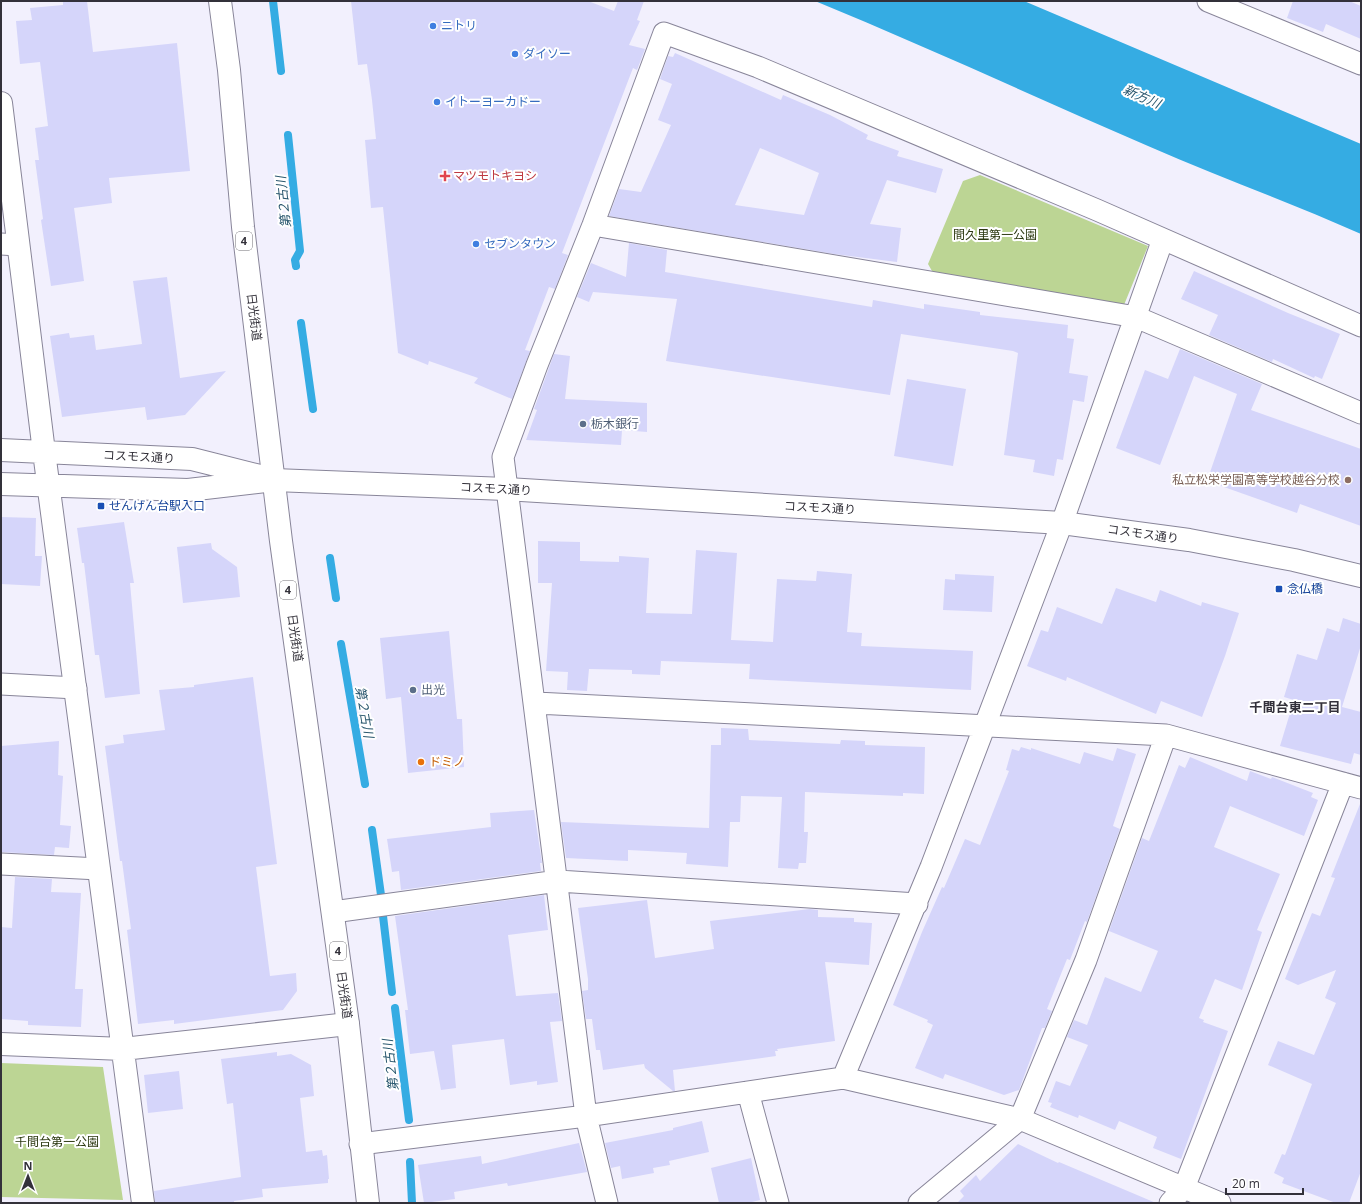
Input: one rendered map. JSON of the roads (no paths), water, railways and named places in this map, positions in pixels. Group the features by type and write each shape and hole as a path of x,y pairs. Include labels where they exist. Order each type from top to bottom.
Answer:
{"main road":[{"name":"日光街道","path":"220,1 230,78 243,227 274,480 348,1024 360,1144 368,1203"},
{"path":"1,103 10,245 44,452 143,1203"},
{"name":"コスモス通り","path":"1,450 192,459 274,480"},
{"name":"コスモス通り","path":"1,484 188,490 274,480 506,489 1062,523 1189,540 1294,560 1361,576"},
{"path":"1,1044 123,1049 348,1024"}],"street":[{"path":"1208,1 1361,64"},
{"path":"607,1203 586,1116 536,703 506,489 503,457 537,365 593,226 664,33 758,67 1163,239 1361,326"},
{"path":"593,226 1136,317 1361,413"},
{"path":"843,1078 917,904 1062,523 1163,239"},
{"path":"1,684 76,688"},
{"path":"536,703 1166,734 1352,786 1184,1188 1170,1203"},
{"path":"919,1203 1020,1119 1086,960 1166,734"},
{"path":"1,864 99,869"},
{"path":"333,912 558,881 917,904"},
{"path":"360,1144 586,1116 843,1078 1020,1119 1220,1203"},
{"path":"748,1092 778,1203"}],"water":[{"name":"新方川","path":"815,1 1024,1 1361,144 1361,234 1106,128 899,36"}],"waterway":[{"name":"第２古川","path":"273,1 281,71"},
{"name":"第２古川","path":"288,135 300,251 295,260 296,266"},
{"name":"第２古川","path":"301,323 313,409"},
{"name":"第２古川","path":"330,558 336,598"},
{"name":"第２古川","path":"341,644 365,784"},
{"name":"第２古川","path":"372,830 381,895"},
{"name":"第２古川","path":"383,916 392,992"},
{"name":"第２古川","path":"395,1008 409,1120"},
{"name":"第２古川","path":"410,1162 412,1203"}],"place":[{"name":"ニトリ","path":"433,26"},
{"name":"ダイソー","path":"515,54"},
{"name":"イトーヨーカドー","path":"437,102"},
{"name":"マツモトキヨシ","path":"445,176"},
{"name":"セブンタウン","path":"476,244"},
{"name":"栃木銀行","path":"583,424"},
{"name":"私立松栄学園高等学校越谷分校","path":"1348,480"},
{"name":"せんげん台駅入口","path":"101,506"},
{"name":"念仏橋","path":"1279,589"},
{"name":"出光","path":"413,690"},
{"name":"ドミノ","path":"421,762"}],"district":[{"name":"千間台東二丁目","path":"1295,707"}],"park label":[{"name":"間久里第一公園","path":"995,235"},
{"name":"千間台第一公園","path":"57,1142"}]}
